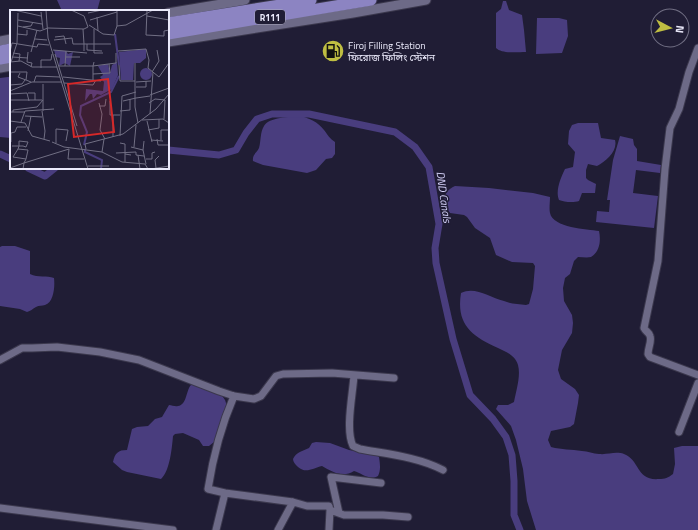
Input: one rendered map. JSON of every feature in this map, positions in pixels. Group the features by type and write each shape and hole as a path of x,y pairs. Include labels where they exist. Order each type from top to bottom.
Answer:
{"main road":[{"name":"R111","path":"169,23 269,4 310,0"},
{"name":"R111","path":"169,34 277,20 371,0"},
{"path":"0,51 10,49"},
{"path":"0,59 10,57"}],"street":[{"path":"169,13 245,0"},
{"path":"169,42 277,20 426,0"},
{"path":"0,41 10,39"},
{"path":"698,48 680,109 670,128 665,169 658,261 644,328 645,331 649,333 651,338 648,354 650,357 698,375"},
{"path":"0,68 10,66"},
{"path":"0,360 22,348 57,347 100,352 149,363 234,396 254,399 261,396 276,376 282,374 332,373 394,378"},
{"path":"354,374 350,425 350,440 353,446 360,449 436,466 443,470"},
{"path":"679,432 698,383"},
{"path":"234,396 222,427 212,462 208,489 225,493 293,502 308,506 329,506 330,510 344,515 383,515 408,517"},
{"path":"339,513 331,477 381,483"},
{"path":"216,530 225,493"},
{"path":"278,530 293,502"},
{"path":"0,508 173,530"},
{"path":"329,530 330,510"}],"shaded area":[{"path":"57,0 100,0 97,10 62,10"},
{"path":"503,1 506,1 509,10 522,15 526,52 506,52 496,48 496,13 501,9"},
{"path":"537,18 559,18 567,20 568,36 562,53 536,54"},
{"path":"10,77 10,138 0,137 0,78"},
{"path":"300,116 310,119 322,127 335,142 335,154 332,158 326,159 316,170 307,173 263,165 253,161 254,155 259,148 263,128 267,123 275,119"},
{"path":"578,123 598,123 601,138 615,140 615,148 604,161 597,166 588,164 586,178 596,184 595,193 582,193 579,201 566,202 559,200 558,188 565,169 573,167 575,152 568,144 569,131 572,125"},
{"path":"620,136 633,139 634,145 637,149 637,161 661,165 660,173 636,170 633,193 658,196 654,228 596,222 597,211 609,212 610,200 607,200 613,160"},
{"path":"455,186 533,193 550,197 550,213 552,218 557,222 571,227 599,231 600,242 594,255 591,257 578,257 574,261 570,274 565,278 563,288 564,301 572,315 573,323 572,333 562,350 558,370 561,379 575,389 579,395 574,424 570,427 551,431 548,440 551,447 555,448 597,454 624,454 633,461 642,474 652,479 665,478 673,474 675,464 674,448 682,446 698,446 698,530 536,530 527,501 523,469 516,440 511,426 496,409 498,405 508,405 514,402 519,379 517,362 510,354 480,339 468,328 463,321 460,304 461,293 466,291 477,291 509,303 529,304 533,289 535,266 533,263 512,262 496,255 490,238 475,228 467,217 464,215 450,213 447,209 445,198 448,191"},
{"path":"15,246 30,251 30,274 54,278 53,293 48,303 37,306 27,312 20,309 0,306 0,247"},
{"path":"191,385 216,392 224,398 226,408 214,442 209,446 203,446 199,440 183,433 175,434 173,436 167,470 161,479 127,472 122,470 113,462 117,453 127,450 132,429 148,426 155,419 162,417 169,405 181,405 185,400"},
{"path":"312,443 330,443 349,450 376,455 379,457 380,462 378,476 372,478 354,471 342,474 322,466 310,470 301,469 294,462 294,457 300,452 309,448"}],"waterway":[{"name":"DND Canals","path":"169,150 219,155 236,150 246,133 257,119 272,114 309,114 395,132 415,147 429,167 439,224 435,248 436,263 453,339 470,395 493,419 506,437 512,455 514,515 520,530"},
{"name":"DND Canals","path":"0,154 10,159"},
{"name":"DND Canals","path":"30,169 45,176 54,169"}],"place":[{"name":"Firoj Filling Station ফিরোজ ফিলিং স্টেশন","path":"333,51"}]}
